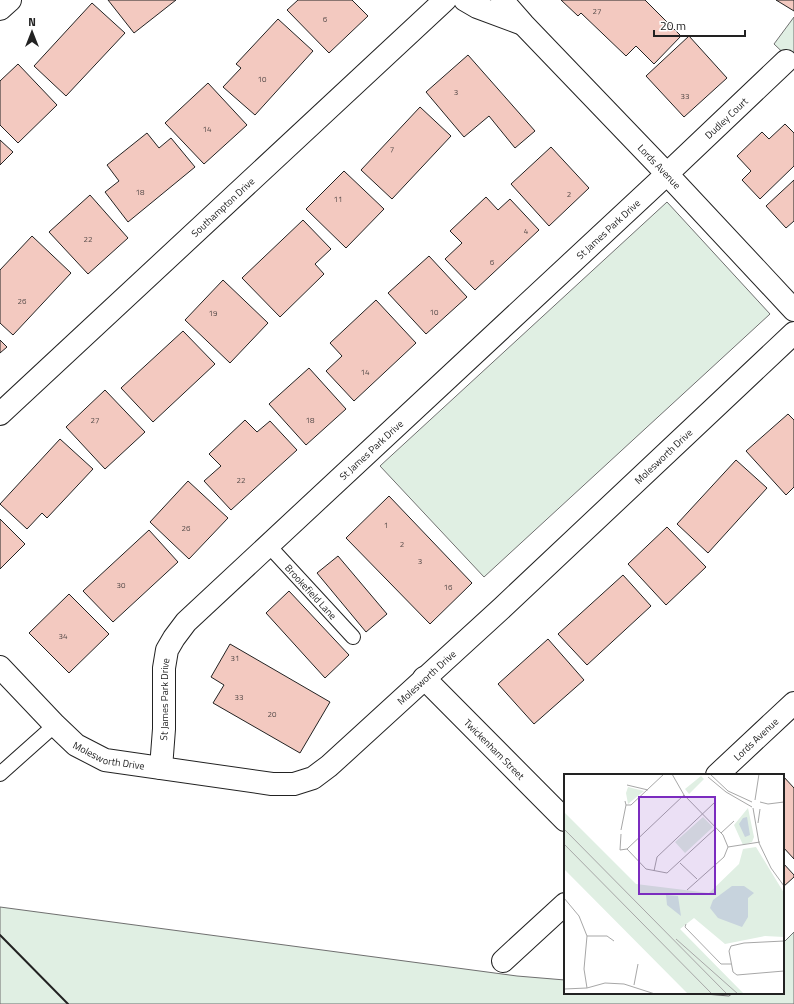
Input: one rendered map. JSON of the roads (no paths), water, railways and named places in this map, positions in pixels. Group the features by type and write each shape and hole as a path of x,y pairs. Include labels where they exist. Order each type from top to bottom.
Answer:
{"street":[{"path":"0,9 10,0"},
{"name":"Southampton Drive","path":"0,414 444,0"},
{"name":"Lords Avenue","path":"465,0 476,7 522,24"},
{"name":"Lords Avenue","path":"502,0 522,24 668,174 794,310"},
{"name":"Dudley Court","path":"668,174 786,61"},
{"name":"St James Park Drive","path":"161,768 164,729 164,668 167,650 186,622 668,174"},
{"name":"Molesworth Drive","path":"0,666 54,724 76,745 105,760 272,784 294,784 313,778 329,766 502,607 794,333"},
{"name":"Twickenham Street","path":"424,678 564,819"},
{"name":"Lords Avenue","path":"717,774 794,703"},
{"path":"503,961 564,905"}],"lane":[{"name":"Brookefield Lane","path":"269,546 353,637"},
{"path":"0,774 54,724"}]}
